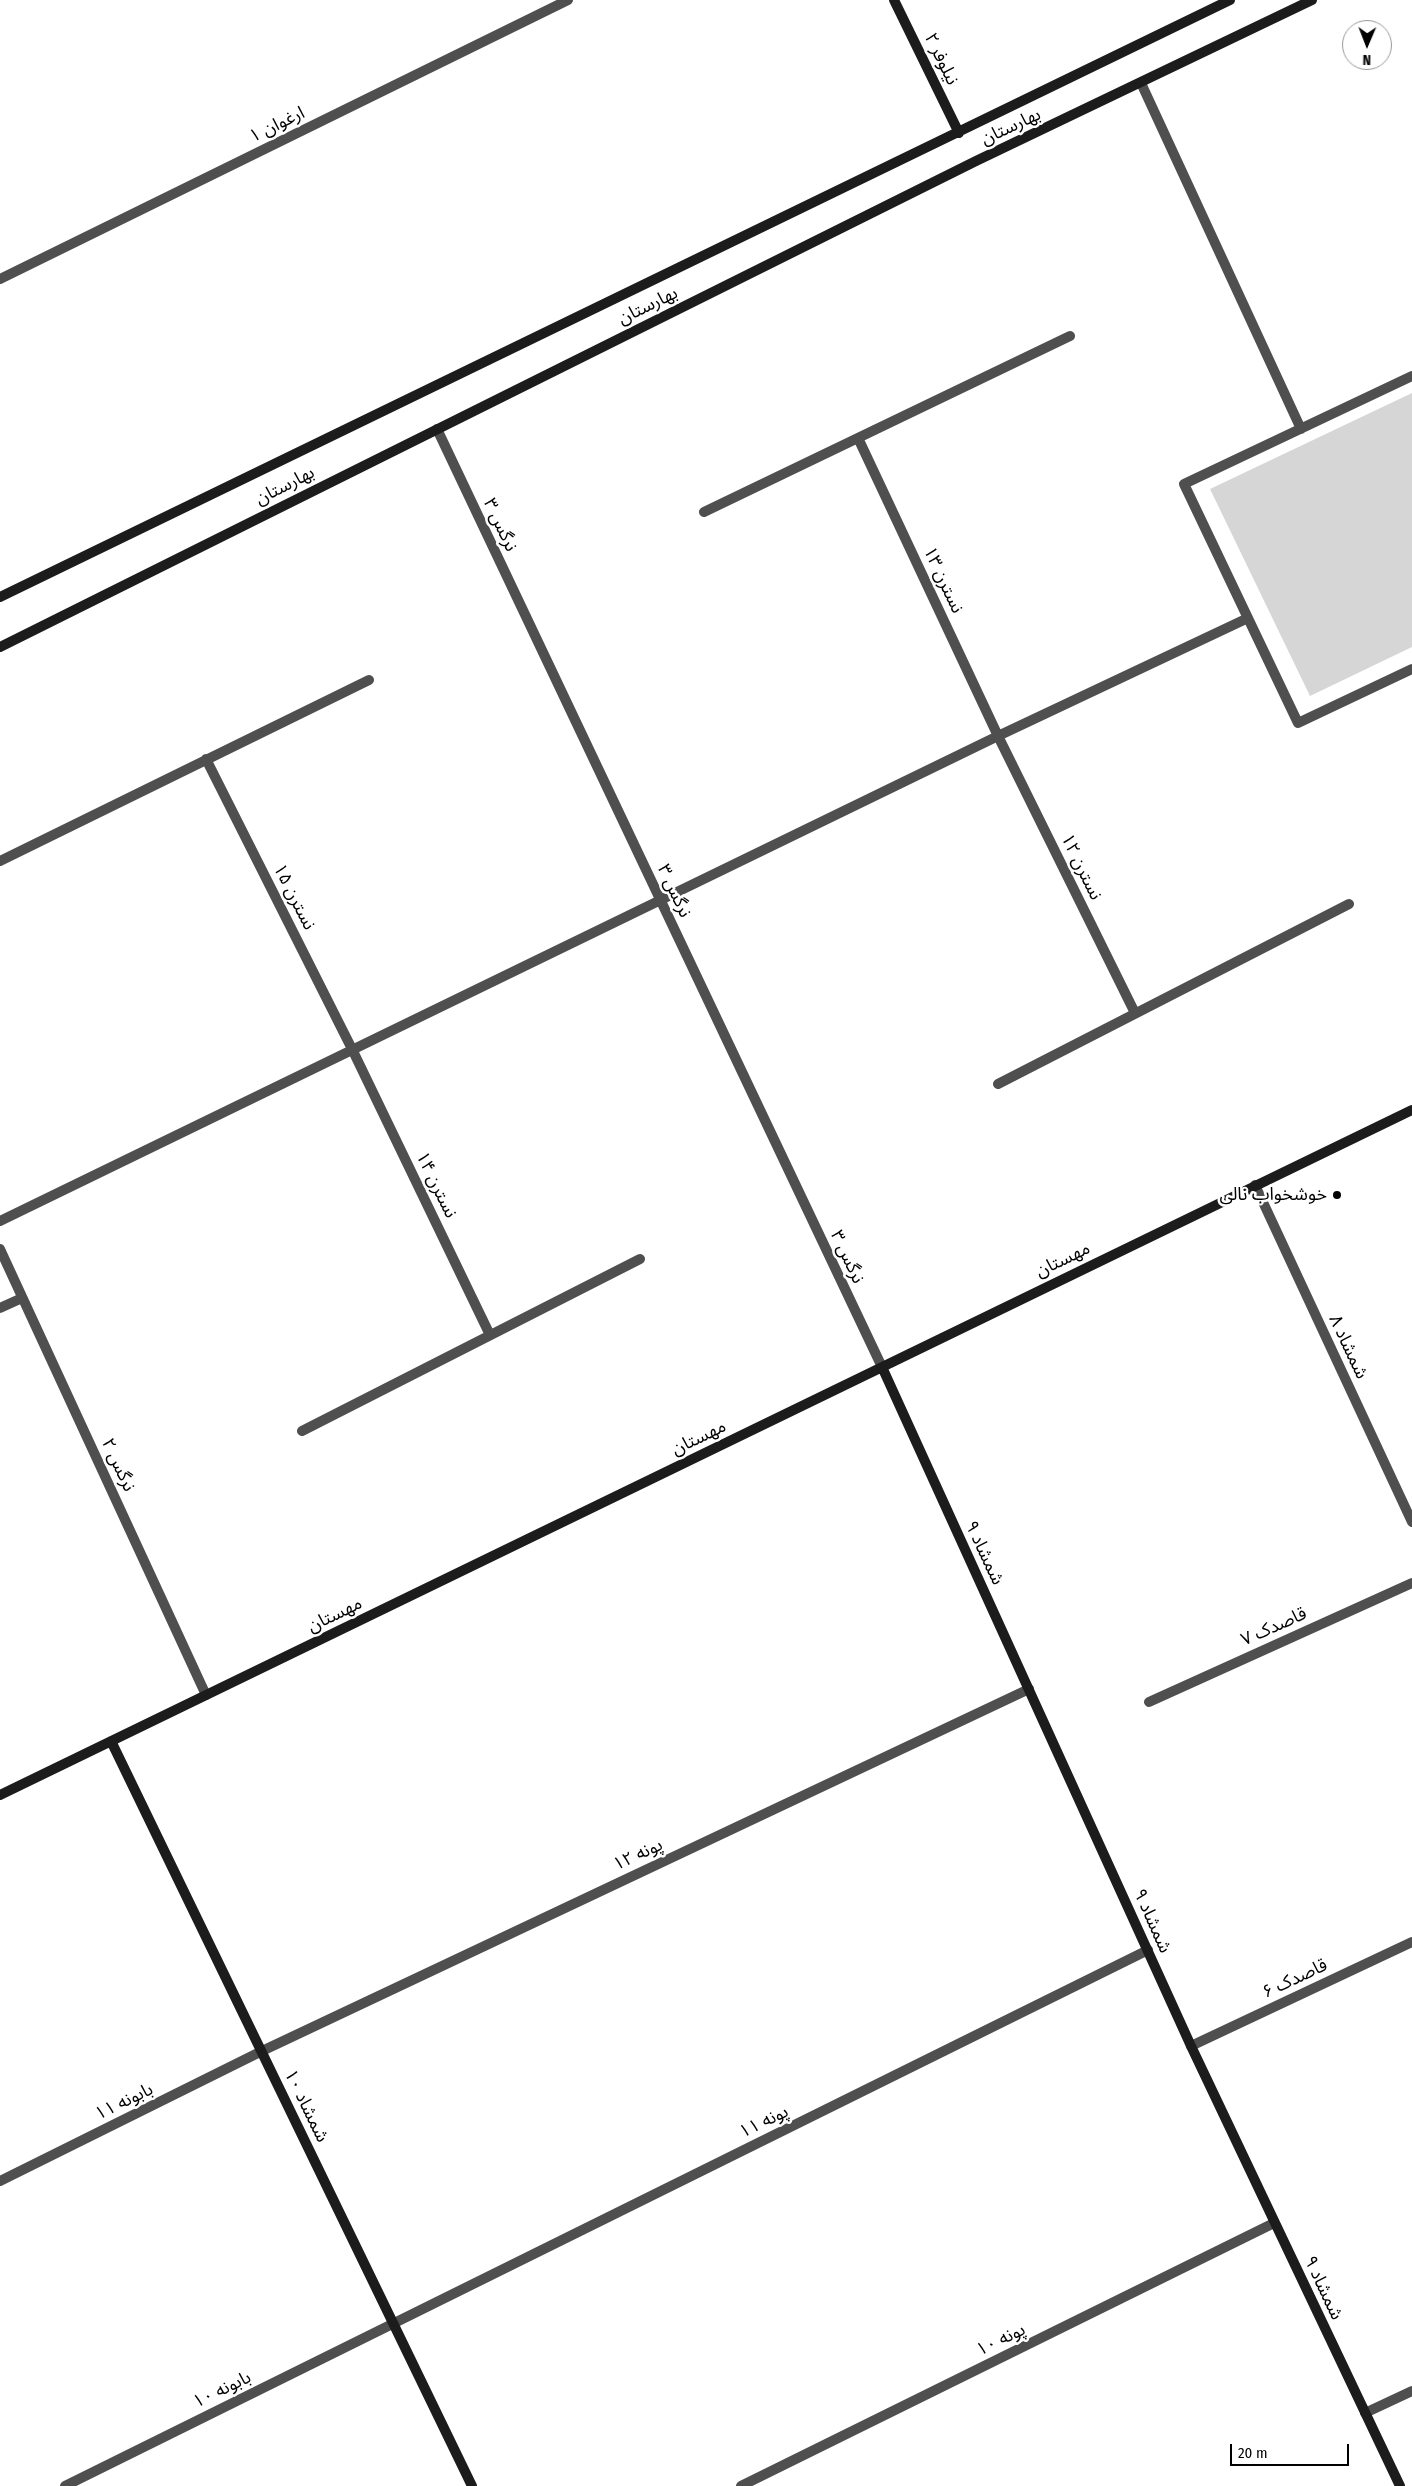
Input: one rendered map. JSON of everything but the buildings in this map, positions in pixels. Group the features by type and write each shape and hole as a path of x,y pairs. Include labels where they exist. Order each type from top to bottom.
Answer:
{"street":[{"name":"ارغوان ۱","path":"0,279 568,0"},
{"name":"نیلوفر ۲","path":"894,0 959,133"},
{"name":"بهارستان","path":"0,597 1230,0"},
{"name":"بهارستان","path":"0,647 976,162 1312,0"},
{"path":"1142,83 1301,428"},
{"path":"704,512 1070,336"},
{"path":"1412,376 1184,484 1298,723 1412,669"},
{"name":"نرگس ۳","path":"436,429 882,1367"},
{"name":"نسترن ۱۳","path":"858,438 998,736"},
{"path":"0,1221 352,1048 998,736 1248,618"},
{"path":"0,861 369,680"},
{"name":"نسترن ۱۲","path":"998,736 1135,1012"},
{"name":"نسترن ۱۵","path":"206,760 352,1048"},
{"path":"998,1084 1135,1012 1349,904"},
{"name":"نسترن ۱۴","path":"352,1048 490,1336"},
{"name":"مهستان","path":"0,1795 1412,1110"},
{"name":"شمشاد ۸","path":"1254,1185 1412,1522"},
{"name":"نرگس ۲","path":"0,1249 206,1695"},
{"path":"302,1431 640,1259"},
{"path":"0,1308 22,1298"},
{"name":"شمشاد ۹","path":"882,1367 1191,2046 1400,2486"},
{"name":"قاصدک ۷","path":"1148,1702 1412,1583"},
{"name":"پونه ۱۲","path":"262,2051 1029,1689"},
{"name":"شمشاد ۱۰","path":"111,1741 472,2486"},
{"name":"قاصدک ۶","path":"1191,2046 1412,1942"},
{"name":"پونه ۱۱","path":"394,2324 1148,1950"},
{"name":"بابونه ۱۱","path":"0,2181 262,2051"},
{"name":"پونه ۱۰","path":"741,2486 1274,2223"},
{"name":"بابونه ۱۰","path":"65,2486 394,2324"},
{"path":"1365,2413 1412,2391"}],"shaded area":[{"path":"1412,393 1412,647 1310,696 1210,489"}],"place":[{"name":"خوشخواب نالی","path":"1337,1195"}]}
